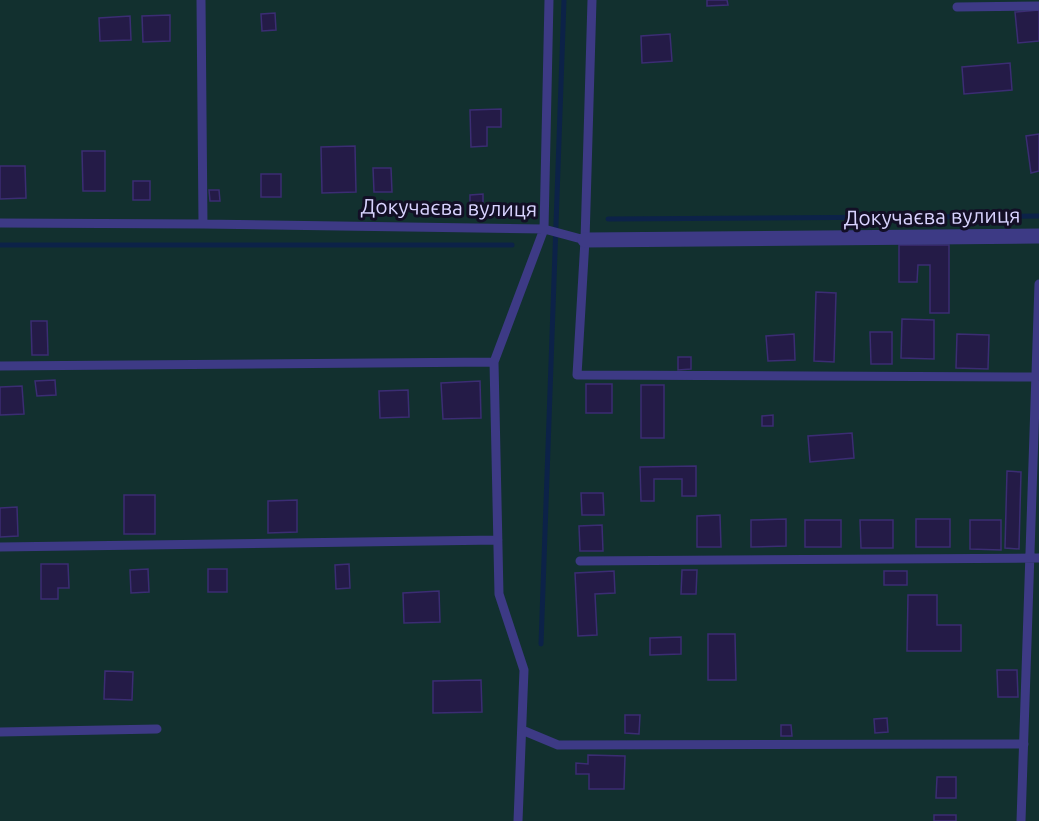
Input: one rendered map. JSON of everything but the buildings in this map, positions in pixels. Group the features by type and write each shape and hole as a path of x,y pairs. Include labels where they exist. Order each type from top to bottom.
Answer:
{"street":[{"name":"Докучаєва вулиця","path":"585,240 1039,236"}],"lane":[{"path":"201,0 203,224"},
{"path":"518,821 524,670 499,594 494,362 544,229 549,0"},
{"path":"592,0 585,240 577,375 1036,377"},
{"path":"957,7 1039,6"},
{"name":"Докучаєва вулиця","path":"0,223 544,229 585,240"},
{"path":"1021,821 1034,558 1039,284"},
{"path":"0,366 494,362"},
{"path":"0,547 498,540"},
{"path":"580,561 1034,558"},
{"path":"0,732 157,729"},
{"path":"522,730 558,745 1024,744"}],"green space":[{"path":"0,0 1039,0 1039,821 0,821"}],"waterway":[{"path":"541,644 564,0"},
{"path":"608,219 1039,216"},
{"path":"0,245 512,245"}]}
